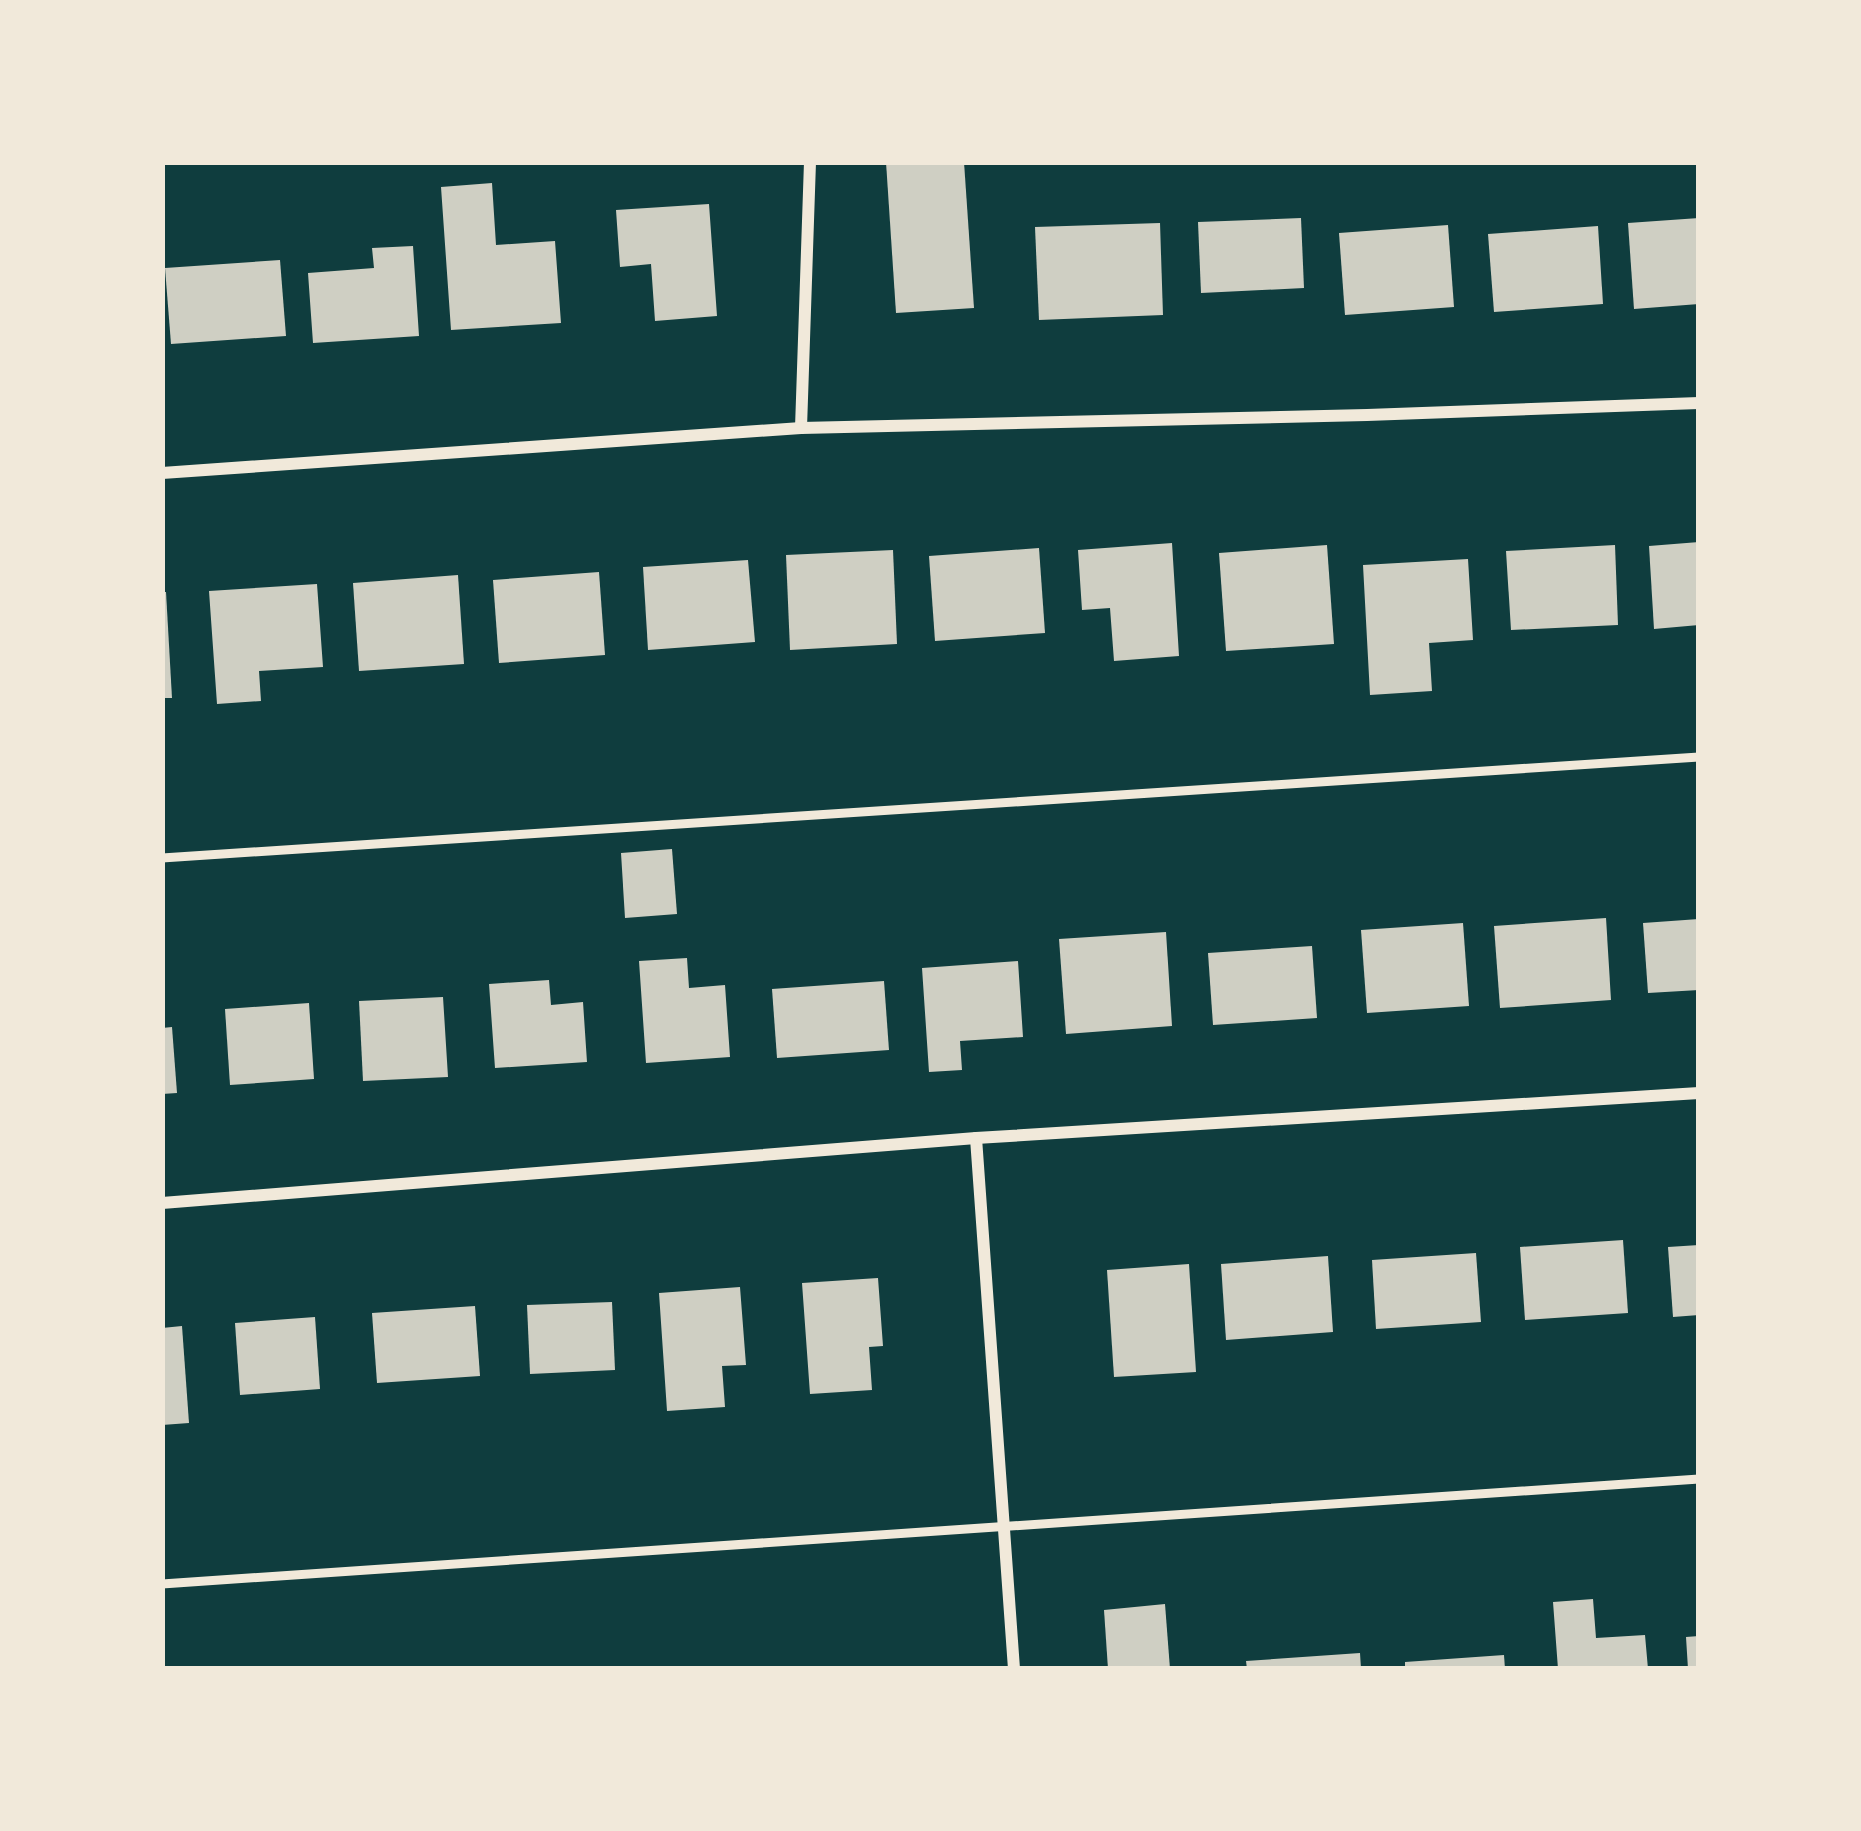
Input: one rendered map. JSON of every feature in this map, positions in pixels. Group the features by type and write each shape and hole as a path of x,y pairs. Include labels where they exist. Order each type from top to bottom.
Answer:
{"street":[{"path":"801,428 810,162"},
{"path":"162,473 801,428 1699,403"},
{"path":"162,1203 976,1138 1699,1094"},
{"path":"976,1138 1014,1669"}],"lane":[{"path":"162,858 1699,757"},
{"path":"162,1584 1699,1479"}],"building":[{"path":"886,162 964,162 974,308 896,313"},
{"path":"492,183 496,245 555,241 561,323 451,330 441,187"},
{"path":"709,204 717,316 655,321 651,264 620,267 616,210"},
{"path":"1301,218 1304,288 1201,293 1198,222"},
{"path":"1699,218 1699,304 1634,309 1628,223"},
{"path":"1160,223 1163,315 1039,320 1035,227"},
{"path":"1448,225 1454,307 1345,315 1339,233"},
{"path":"1598,226 1603,304 1494,312 1488,234"},
{"path":"413,246 419,336 313,343 308,273 374,268 372,248"},
{"path":"280,260 286,336 171,344 165,268"},
{"path":"1699,542 1699,625 1654,629 1649,546"},
{"path":"1172,543 1179,656 1114,661 1110,608 1082,610 1078,550"},
{"path":"1327,545 1334,644 1226,651 1219,553"},
{"path":"1615,545 1618,625 1511,630 1506,551"},
{"path":"1039,548 1045,633 935,641 929,556"},
{"path":"893,550 897,644 790,650 786,555"},
{"path":"1468,559 1473,640 1429,643 1432,691 1370,695 1363,565"},
{"path":"748,560 755,642 648,650 643,567"},
{"path":"599,572 605,655 499,663 493,580"},
{"path":"458,575 464,664 359,671 353,583"},
{"path":"317,584 323,667 259,671 261,701 217,704 209,591"},
{"path":"162,592 166,592 172,698 162,698"},
{"path":"672,849 677,914 625,918 621,853"},
{"path":"1606,918 1611,1000 1500,1008 1494,926"},
{"path":"1699,919 1699,990 1648,993 1643,923"},
{"path":"1463,923 1469,1006 1367,1013 1361,930"},
{"path":"1166,932 1172,1026 1066,1034 1059,939"},
{"path":"1312,946 1317,1018 1213,1025 1208,953"},
{"path":"687,958 689,988 725,985 730,1057 646,1063 639,961"},
{"path":"1018,961 1023,1037 960,1041 962,1070 929,1072 922,968"},
{"path":"549,980 551,1005 583,1002 587,1062 495,1068 489,984"},
{"path":"884,981 889,1050 777,1058 772,989"},
{"path":"443,997 448,1077 363,1081 359,1001"},
{"path":"309,1003 314,1079 230,1085 225,1009"},
{"path":"172,1027 177,1093 162,1094 162,1028"},
{"path":"1623,1240 1628,1313 1525,1320 1520,1247"},
{"path":"1699,1245 1699,1315 1673,1317 1668,1247"},
{"path":"1476,1253 1481,1322 1376,1329 1372,1260"},
{"path":"1328,1256 1333,1332 1226,1340 1221,1264"},
{"path":"1189,1264 1196,1372 1114,1377 1107,1270"},
{"path":"878,1278 883,1346 869,1347 872,1390 810,1394 802,1283"},
{"path":"740,1287 746,1365 722,1366 725,1407 667,1411 659,1293"},
{"path":"612,1302 615,1370 530,1374 527,1305"},
{"path":"475,1306 480,1376 377,1383 372,1313"},
{"path":"315,1317 320,1389 240,1395 235,1323"},
{"path":"182,1326 189,1423 162,1425 162,1328"},
{"path":"1593,1599 1596,1638 1645,1635 1648,1669 1558,1669 1553,1602"},
{"path":"1165,1604 1170,1669 1108,1669 1104,1610"},
{"path":"1699,1636 1699,1669 1688,1669 1686,1637"},
{"path":"1360,1653 1361,1669 1247,1669 1246,1661"},
{"path":"1504,1655 1505,1669 1405,1669 1405,1662"}]}
